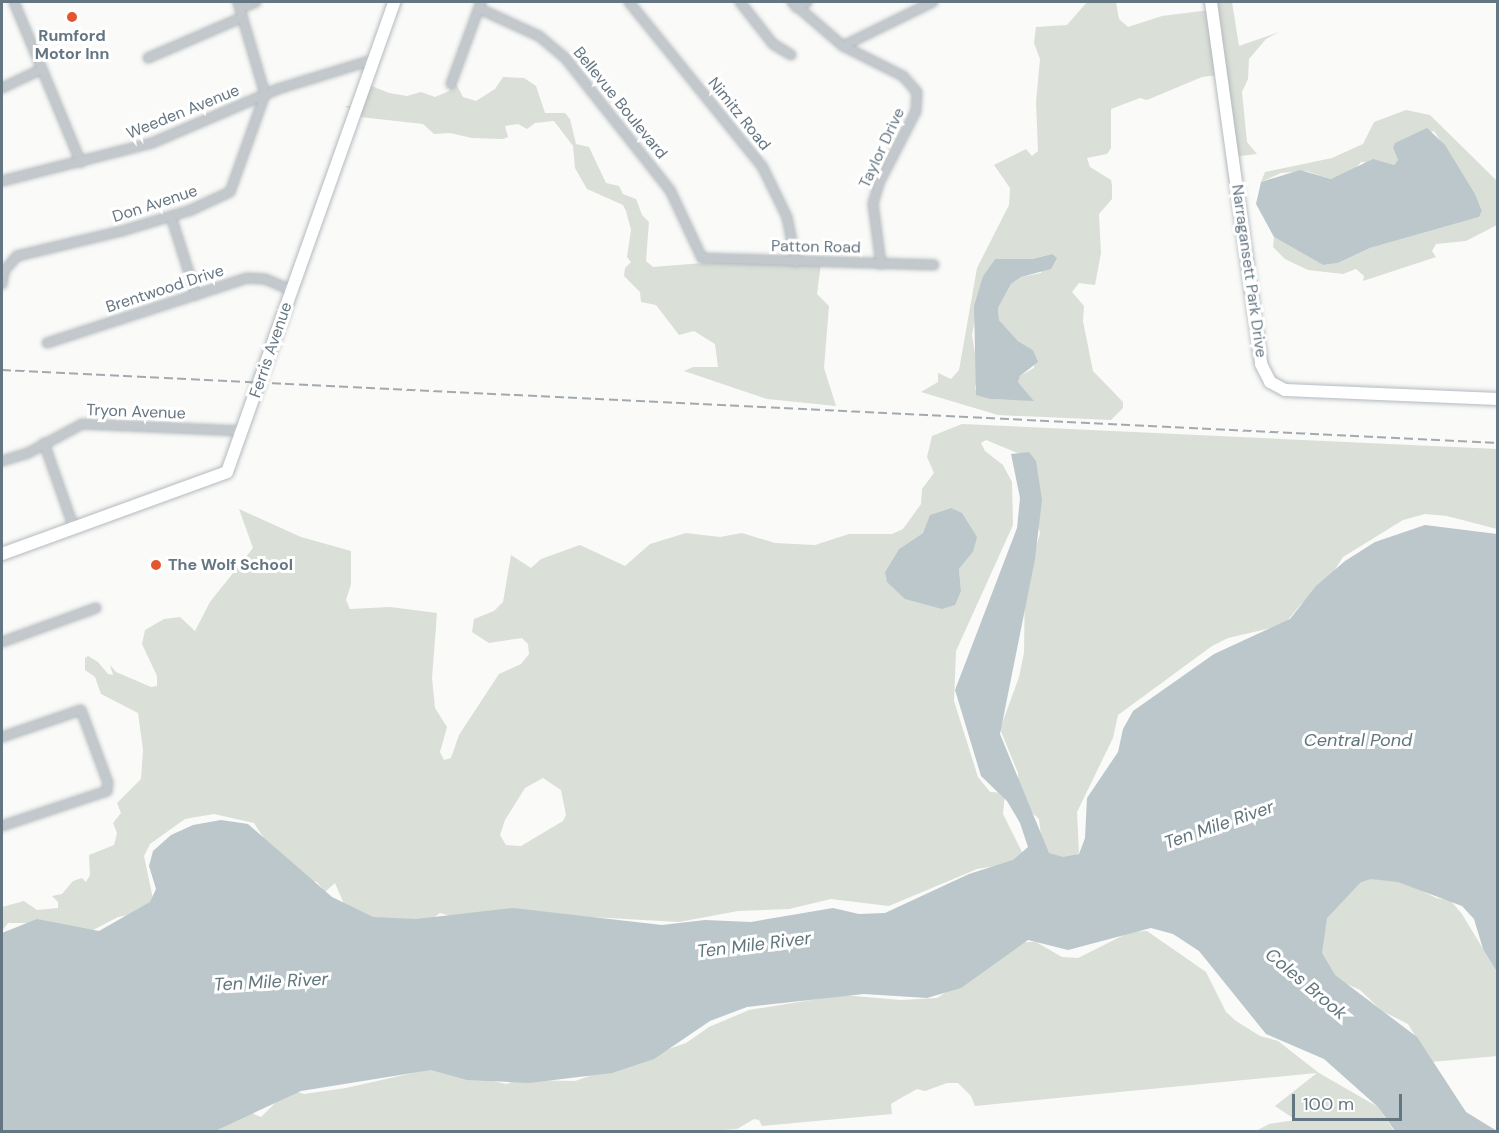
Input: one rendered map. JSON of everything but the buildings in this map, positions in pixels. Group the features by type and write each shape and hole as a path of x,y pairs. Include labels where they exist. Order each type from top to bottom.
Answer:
{"street":[{"path":"14,2 81,163"},
{"path":"148,58 256,2"},
{"name":"Ferris Avenue","path":"2,554 222,476 232,465 291,290 394,2"},
{"name":"Nimitz Road","path":"629,2 762,166 787,217 796,261"},
{"path":"740,2 774,44 791,55"},
{"path":"794,4 807,2"},
{"path":"843,46 933,2"},
{"name":"Narragansett Park Drive","path":"1211,2 1261,364 1270,382 1285,390 1497,399"},
{"name":"Taylor Drive","path":"794,4 843,46 903,76 917,92 916,111 879,183 873,204 881,264"},
{"path":"451,84 480,5"},
{"name":"Bellevue Boulevard","path":"480,5 539,36 566,59 670,190 698,255"},
{"path":"241,9 265,94"},
{"name":"Weeden Avenue","path":"2,181 81,163 175,134 265,94 372,60"},
{"path":"2,88 42,69"},
{"name":"Don Avenue","path":"2,284 3,269 17,256 171,216 224,196 233,188 265,94"},
{"path":"171,216 196,295"},
{"name":"Patton Road","path":"698,255 711,260 934,266"},
{"name":"Brentwood Drive","path":"47,343 254,277 291,290"},
{"name":"Tryon Avenue","path":"2,461 82,424 242,431"},
{"path":"45,443 74,528"},
{"path":"2,642 96,608"},
{"path":"2,737 81,710 108,787 2,826"}],"shaded area":[{"path":"1087,2 1116,2 1119,19 1128,27 1162,16 1210,10 1211,2 1232,2 1239,46 1279,32 1266,39 1249,59 1248,79 1242,92 1247,142 1257,154 1231,157 1218,75 1202,77 1147,100 1140,98 1111,109 1111,148 1107,154 1087,158 1090,167 1111,180 1112,199 1099,214 1101,253 1095,285 1079,283 1072,292 1084,306 1083,321 1093,371 1123,402 1123,408 1111,420 998,415 921,392 938,382 938,373 951,379 959,370 977,268 1009,205 1010,188 994,165 1026,149 1032,156 1038,151 1036,102 1040,59 1034,43 1036,27 1067,25","holes":["1051,254 1041,273 1021,277 1011,284 998,308 999,320 1018,341 1033,350 1034,368 1020,376 1018,382 1033,400 990,399 975,389 978,372 972,335 983,276 995,259 1032,259"]},
{"path":"503,77 524,78 536,86 545,113 565,113 570,119 576,144 589,147 606,183 619,186 623,194 636,199 642,215 649,222 646,261 653,267 716,262 821,263 817,294 829,306 824,368 836,406 767,399 684,371 693,367 718,367 715,344 694,331 679,335 656,305 641,302 640,292 624,276 625,268 631,262 627,257 631,230 626,211 623,205 587,189 575,168 573,146 554,121 535,123 527,129 518,124 505,126 508,137 503,139 472,138 450,133 434,134 423,124 360,117 345,106 352,106 362,82 389,93 407,96 421,92 435,97 449,91 454,80 463,97 476,101 495,89"},
{"path":"1406,110 1430,115 1496,180 1497,225 1466,241 1436,244 1432,251 1436,257 1363,281 1364,276 1356,269 1343,274 1308,270 1285,259 1273,247 1274,237 1323,265 1338,263 1370,248 1479,217 1482,211 1475,194 1434,131 1393,148 1398,160 1394,165 1361,162 1352,172 1331,179 1306,171 1281,173 1261,182 1265,172 1332,158 1363,144 1374,122"},
{"path":"962,424 1497,449 1497,529 1447,516 1425,514 1403,520 1343,557 1324,587 1301,604 1284,625 1228,638 1212,646 1118,715 1113,738 1077,812 1079,853 1071,858 1053,859 1042,845 1039,819 1019,801 1018,773 1000,729 1019,677 1024,653 1025,587 1040,533 1020,454 986,440 981,443 985,451 1003,465 1012,482 1013,525 956,651 954,701 978,777 990,792 1005,793 1003,814 1024,856 1007,864 977,869 889,906 831,899 789,909 738,911 679,922 573,916 454,917 440,913 417,929 347,911 335,883 325,892 317,882 302,879 270,848 254,823 214,814 185,819 150,844 144,856 153,899 147,912 118,917 93,930 8,923 2,931 2,907 24,901 37,910 58,908 58,902 52,896 62,894 73,881 82,878 86,882 90,875 89,855 114,845 117,833 113,823 121,813 117,803 141,779 143,750 138,713 101,694 95,677 85,670 85,658 88,656 98,662 108,674 113,675 110,665 116,672 151,687 157,686 157,676 142,644 145,630 164,619 180,617 195,631 210,602 253,548 239,509 301,537 351,551 351,584 346,600 350,609 390,607 437,613 432,678 435,708 447,727 440,752 444,760 451,758 459,735 499,674 521,664 529,654 528,644 522,638 489,643 472,632 474,619 494,611 503,602 511,555 531,568 541,559 580,545 625,566 650,544 686,533 720,537 742,533 775,543 815,545 849,534 892,534 903,529 921,504 922,489 934,473 927,457 932,436","holes":["951,508 973,552 959,569 961,591 885,572 899,549 923,533 931,515","543,778 561,790 566,815 563,821 521,846 506,845 500,835 505,820 525,788"]},
{"path":"1365,876 1405,882 1436,898 1450,900 1462,914 1497,972 1497,1056 1431,1062 1408,1024 1382,1011 1360,990 1331,977 1315,958 1320,915"},
{"path":"1147,931 1206,972 1226,1012 1236,1021 1260,1036 1278,1041 1319,1073 1378,1107 1394,1131 1256,1131 1269,1124 1296,1120 1275,1106 1317,1073 975,1106 971,1096 958,1083 947,1083 925,1091 917,1089 899,1099 891,1104 892,1114 762,1126 759,1120 754,1119 737,1129 708,1131 199,1132 245,1110 261,1117 289,1089 304,1094 346,1088 435,1068 506,1084 518,1080 575,1081 686,1043 709,1027 749,1010 842,995 901,1000 937,998 1023,942 1036,942 1062,957 1078,958 1130,932"}],"water":[{"path":"1427,128 1445,145 1475,194 1482,211 1479,217 1370,248 1338,263 1323,265 1274,237 1256,204 1261,182 1300,170 1331,179 1373,159 1394,165 1398,160 1393,148 1395,143"},
{"path":"1052,254 1057,258 1051,269 1021,277 1011,284 998,308 999,320 1018,341 1033,350 1038,362 1020,376 1018,382 1034,401 990,399 976,395 974,306 983,276 995,259 1032,259"},
{"name":"Central Pond","path":"1029,452 1036,461 1042,500 1035,559 1000,734 1049,853 1063,857 1079,854 1085,838 1087,798 1118,752 1123,729 1133,711 1214,654 1290,619 1316,586 1345,561 1375,542 1425,525 1497,534 1497,972 1483,949 1474,919 1462,906 1398,882 1371,879 1361,882 1327,918 1322,953 1335,975 1417,1037 1466,1112 1497,1131 1395,1131 1378,1107 1324,1059 1266,1034 1199,951 1173,934 1151,928 1068,950 1028,940 961,988 927,998 864,994 747,1007 710,1021 654,1059 612,1073 529,1083 467,1080 431,1070 301,1091 215,1131 2,1131 2,933 37,919 99,931 150,902 156,889 149,866 153,851 171,835 193,825 221,820 248,824 332,897 373,917 416,919 513,908 662,925 705,920 751,922 833,908 859,914 885,913 969,874 1013,860 1028,847 1020,823 1007,801 981,776 955,690 1017,528 1020,498 1011,454"},
{"path":"951,508 962,513 977,537 973,552 959,569 961,591 955,605 942,609 905,599 887,582 885,572 899,549 923,533 930,515"}],"railway":[{"path":"2,370 1498,443"}],"place":[{"name":"Rumford Motor Inn","path":"72,17"},
{"name":"The Wolf School","path":"156,565"}],"water label":[{"name":"Ten Mile River","path":"1219,825"},
{"name":"Ten Mile River","path":"754,945"},
{"name":"Ten Mile River","path":"271,982"},
{"name":"Coles Brook","path":"1306,984"}]}
